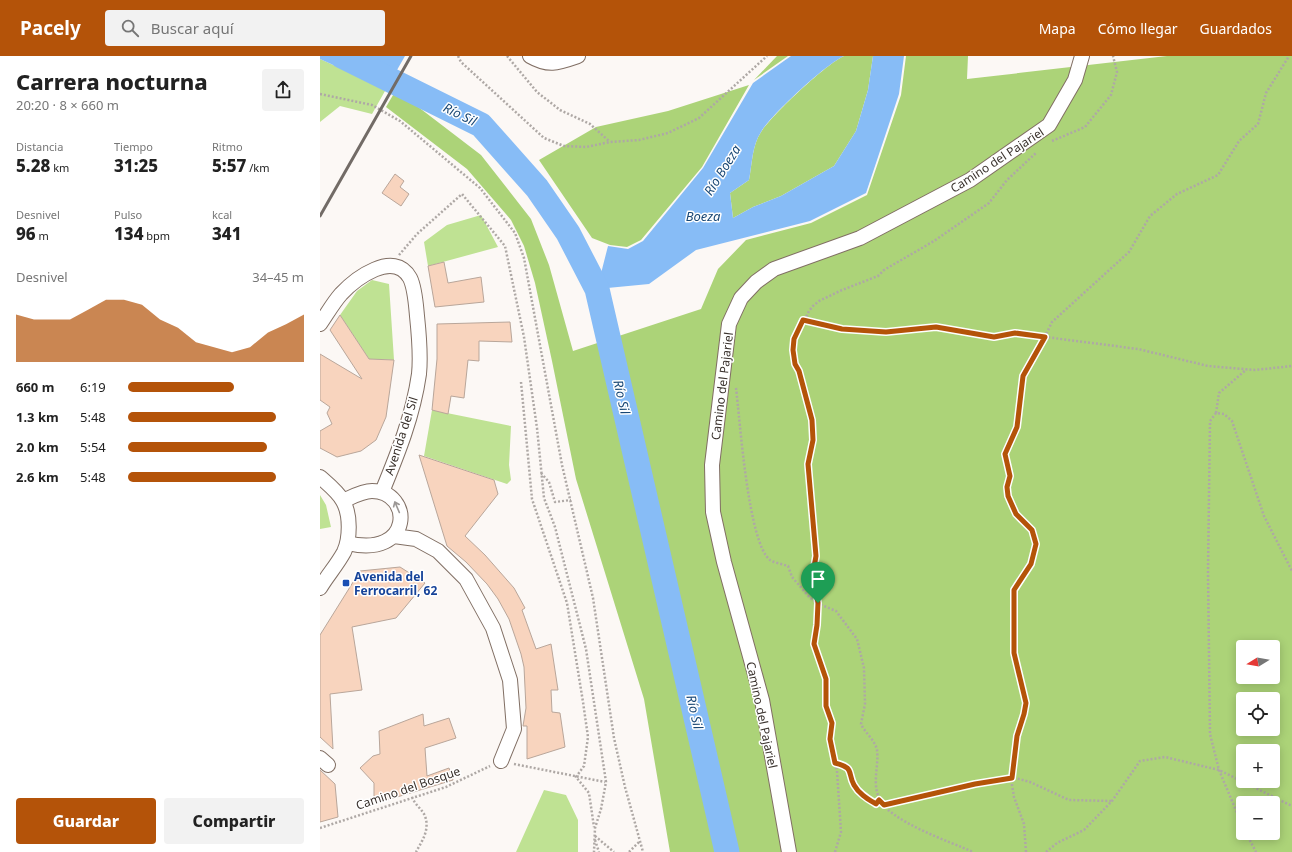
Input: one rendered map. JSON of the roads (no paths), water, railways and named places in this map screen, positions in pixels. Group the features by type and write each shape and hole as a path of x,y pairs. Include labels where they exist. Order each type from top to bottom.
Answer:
{"street":[{"path":"530,56 542,63 555,63 578,56"},
{"name":"Camino del Pajariel","path":"789,852 762,700 724,562 713,512 712,465 729,324 741,298 756,282 774,269 860,238 970,180 1049,126 1075,80 1082,56"},
{"name":"Avenida del Sil","path":"320,324 340,295 358,278 373,270 390,265 401,269 410,277 416,302 420,334 419,372 413,409 382,492"},
{"path":"320,477 331,486 343,501 347,514 347,543 343,553 320,588"},
{"path":"343,501 371,491 382,492 397,504 400,517 399,528 394,536 382,544 360,546 347,543"},
{"path":"394,536 416,539 438,551 466,579 493,628 510,680 514,729 501,761"}],"water":[{"path":"320,56 405,56 385,91 362,78 320,59"},
{"name":"Boeza","path":"791,56 844,56 812,79 776,114 761,132 754,149 749,180 730,193 733,218 753,207 781,196 834,166 856,131 868,90 873,56 904,56 899,94 866,193 810,221 696,250 649,284 597,289 608,246 628,249 643,241 703,168 753,83"}],"waterway":[{"name":"Río Sil","path":"342,56 481,125 537,188 568,233 597,289 727,852"}],"railway":[{"path":"320,216 411,56"}],"place":[{"name":"Avenida del Ferrocarril, 62","path":"346,583"}],"water label":[{"name":"Río Boeza","path":"722,170"}]}
